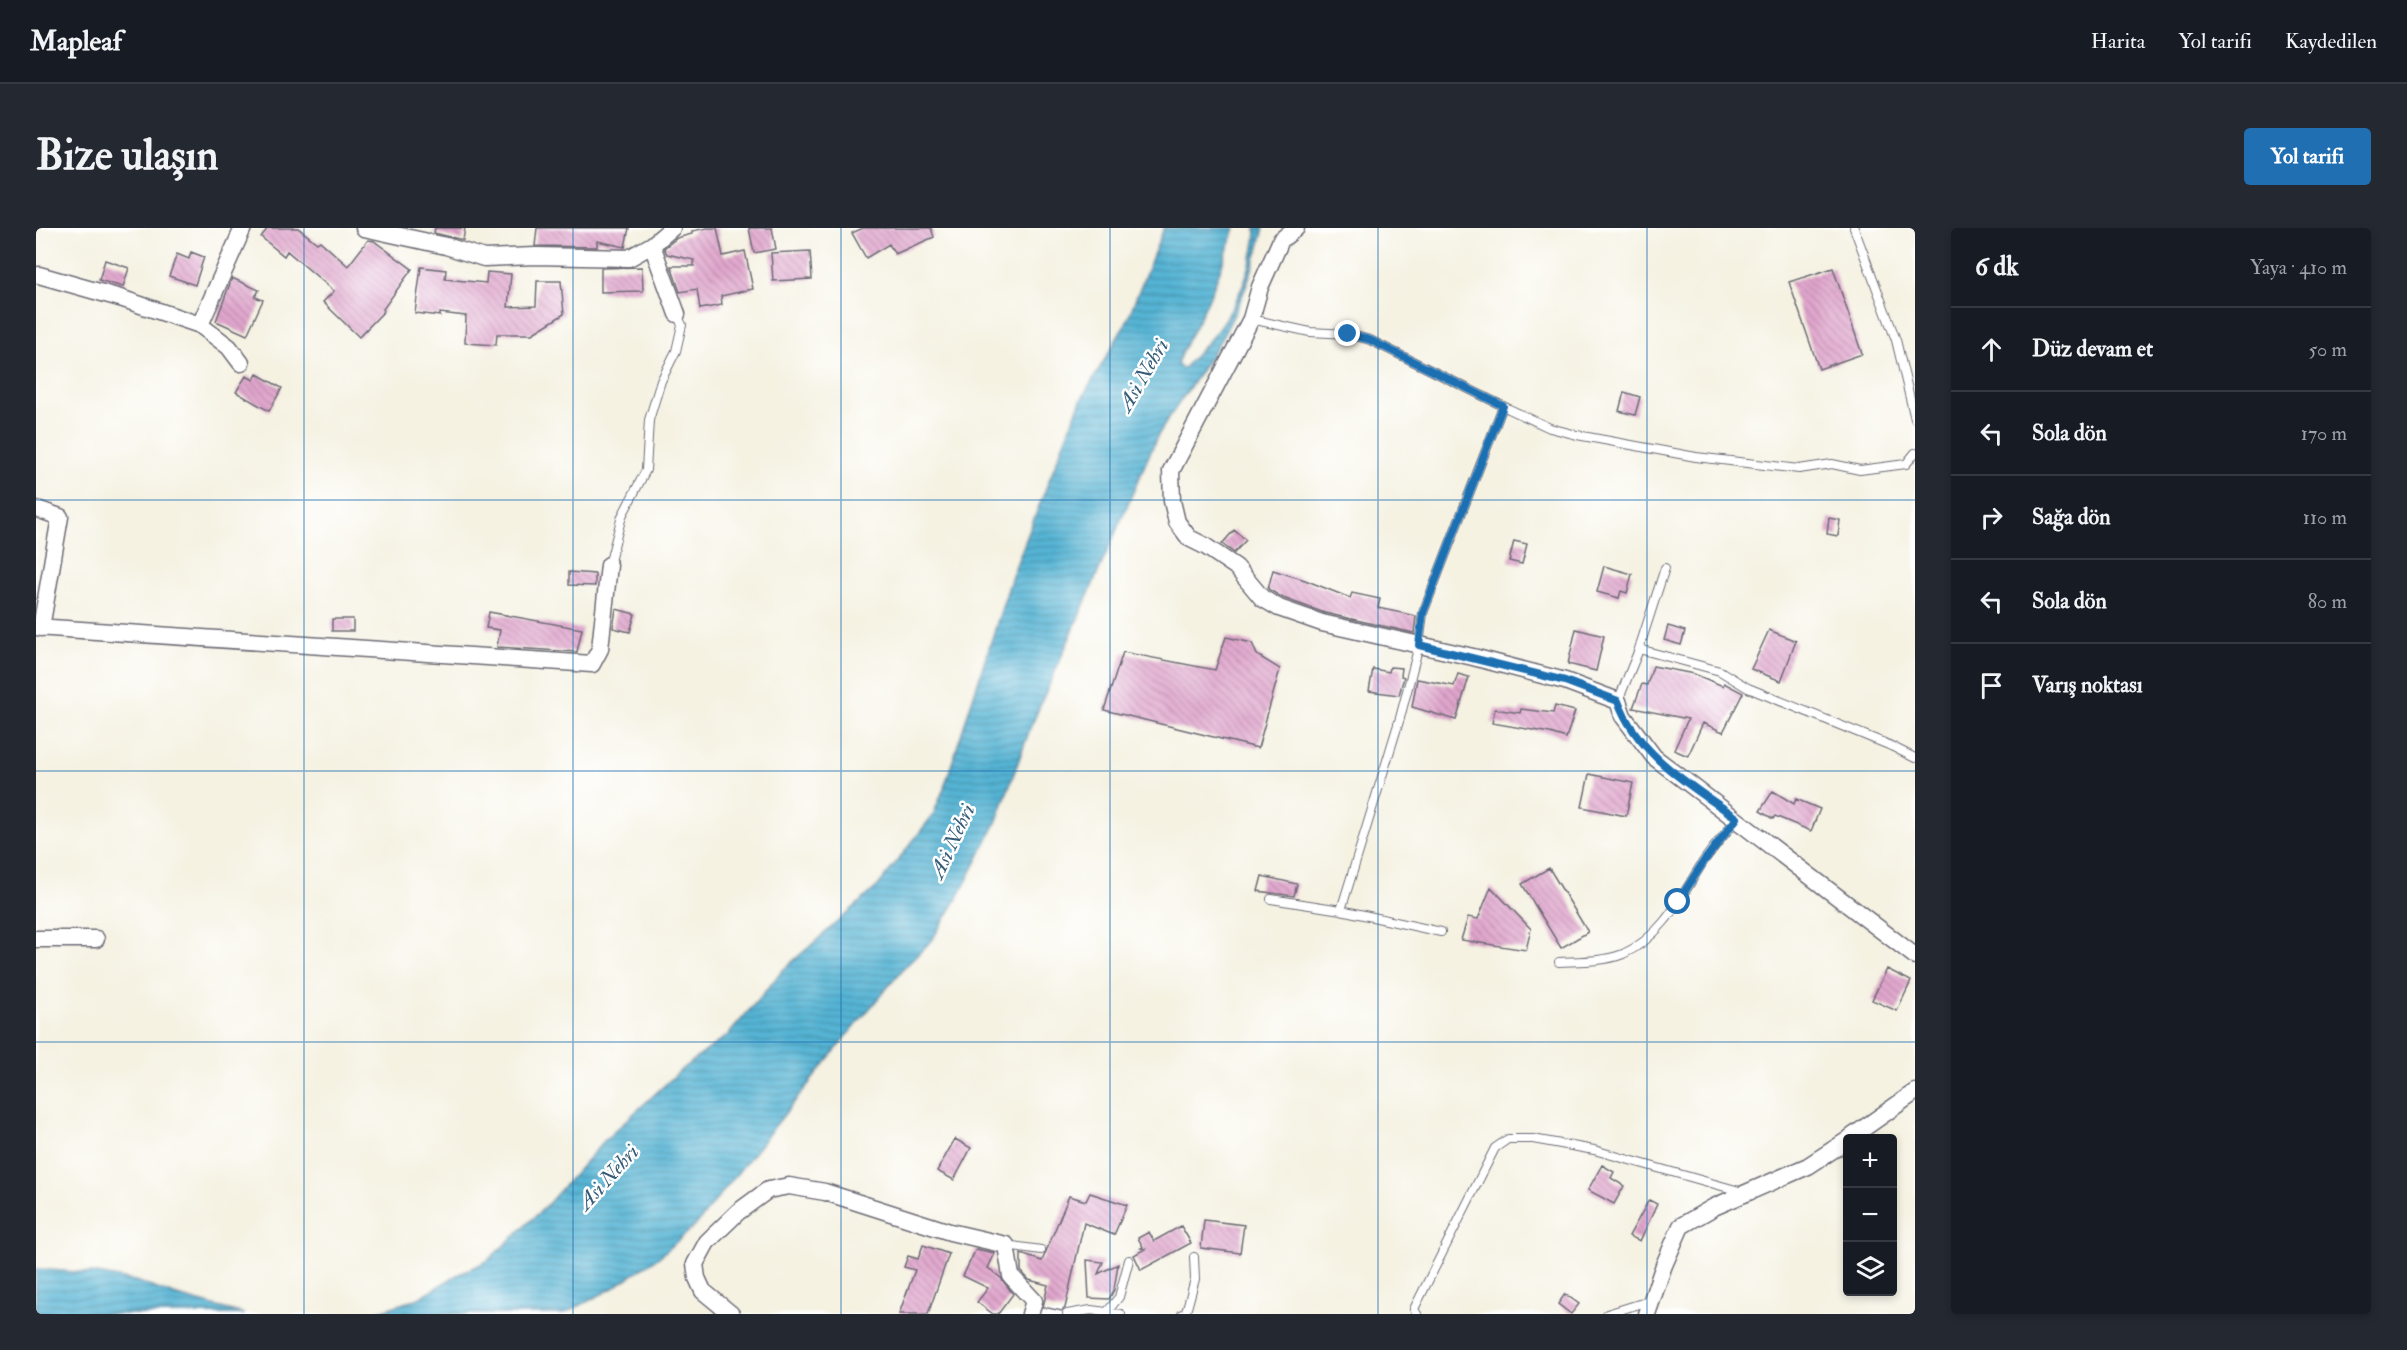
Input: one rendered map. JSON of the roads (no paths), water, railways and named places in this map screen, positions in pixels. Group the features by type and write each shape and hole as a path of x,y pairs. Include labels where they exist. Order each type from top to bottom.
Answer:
{"street":[{"path":"200,325 243,228"},
{"path":"364,228 446,246 484,258 536,256 629,258 652,245 672,228"},
{"path":"1296,228 1281,240 1260,286 1251,319 1171,471 1172,501 1177,522 1189,538 1236,567 1262,598 1279,609 1322,623 1565,681 1618,701 1623,716 1654,757 1737,818 1915,956"},
{"path":"652,245 677,315"},
{"path":"39,275 120,298 200,325 229,347 241,363"},
{"path":"37,509 60,517 38,628 592,664 600,648 609,566"},
{"path":"36,939 96,939"},
{"path":"1856,1134 1915,1092"},
{"path":"1650,1307 1664,1265 1681,1226 1714,1207 1808,1166 1843,1143"},
{"path":"731,1314 703,1291 697,1278 695,1264 707,1242 738,1212 768,1191 789,1186 825,1192 950,1232 1006,1245 1011,1276 1034,1301 1030,1314"}],"lane":[{"path":"1854,228 1896,340 1915,419"},
{"path":"609,566 622,516 646,470 649,420 661,381 676,351 681,325 677,315"},
{"path":"1251,319 1310,332 1348,334 1370,340 1550,428 1577,435 1696,457 1799,469 1832,464 1860,470 1871,469 1906,464 1915,453"},
{"path":"1341,910 1419,645 1423,613 1503,406"},
{"path":"1618,701 1639,649 1665,568"},
{"path":"1639,649 1720,671 1748,688 1889,745 1915,758"},
{"path":"1559,962 1599,960 1622,954 1644,942 1662,926 1704,861 1737,818"},
{"path":"1270,899 1341,910 1441,932"},
{"path":"1417,1314 1414,1309 1495,1148 1508,1139 1533,1139 1594,1150 1746,1194"},
{"path":"1006,1245 1041,1250"},
{"path":"1182,1314 1186,1312 1195,1280 1194,1257"},
{"path":"1107,1312 1119,1297 1129,1260"},
{"path":"1606,1314 1650,1307"},
{"path":"1067,1314 1091,1310 1121,1314"}],"water":[{"name":"Asi Nehri","path":"1164,228 1235,228 1212,292 1179,357 1177,364 1181,368 1185,367 1207,343 1233,307 1245,281 1253,253 1256,228 1264,228 1240,302 1211,356 1157,437 1030,729 996,823 960,894 932,940 905,967 854,1027 697,1224 659,1257 613,1288 564,1314 371,1314 419,1298 457,1275 487,1261 546,1206 604,1141 683,1068 729,1034 784,969 878,886 933,815 944,788 1013,573 1060,452 1081,400 1126,323"},
{"path":"36,1269 91,1273 135,1281 177,1296 244,1314 36,1314"}]}
